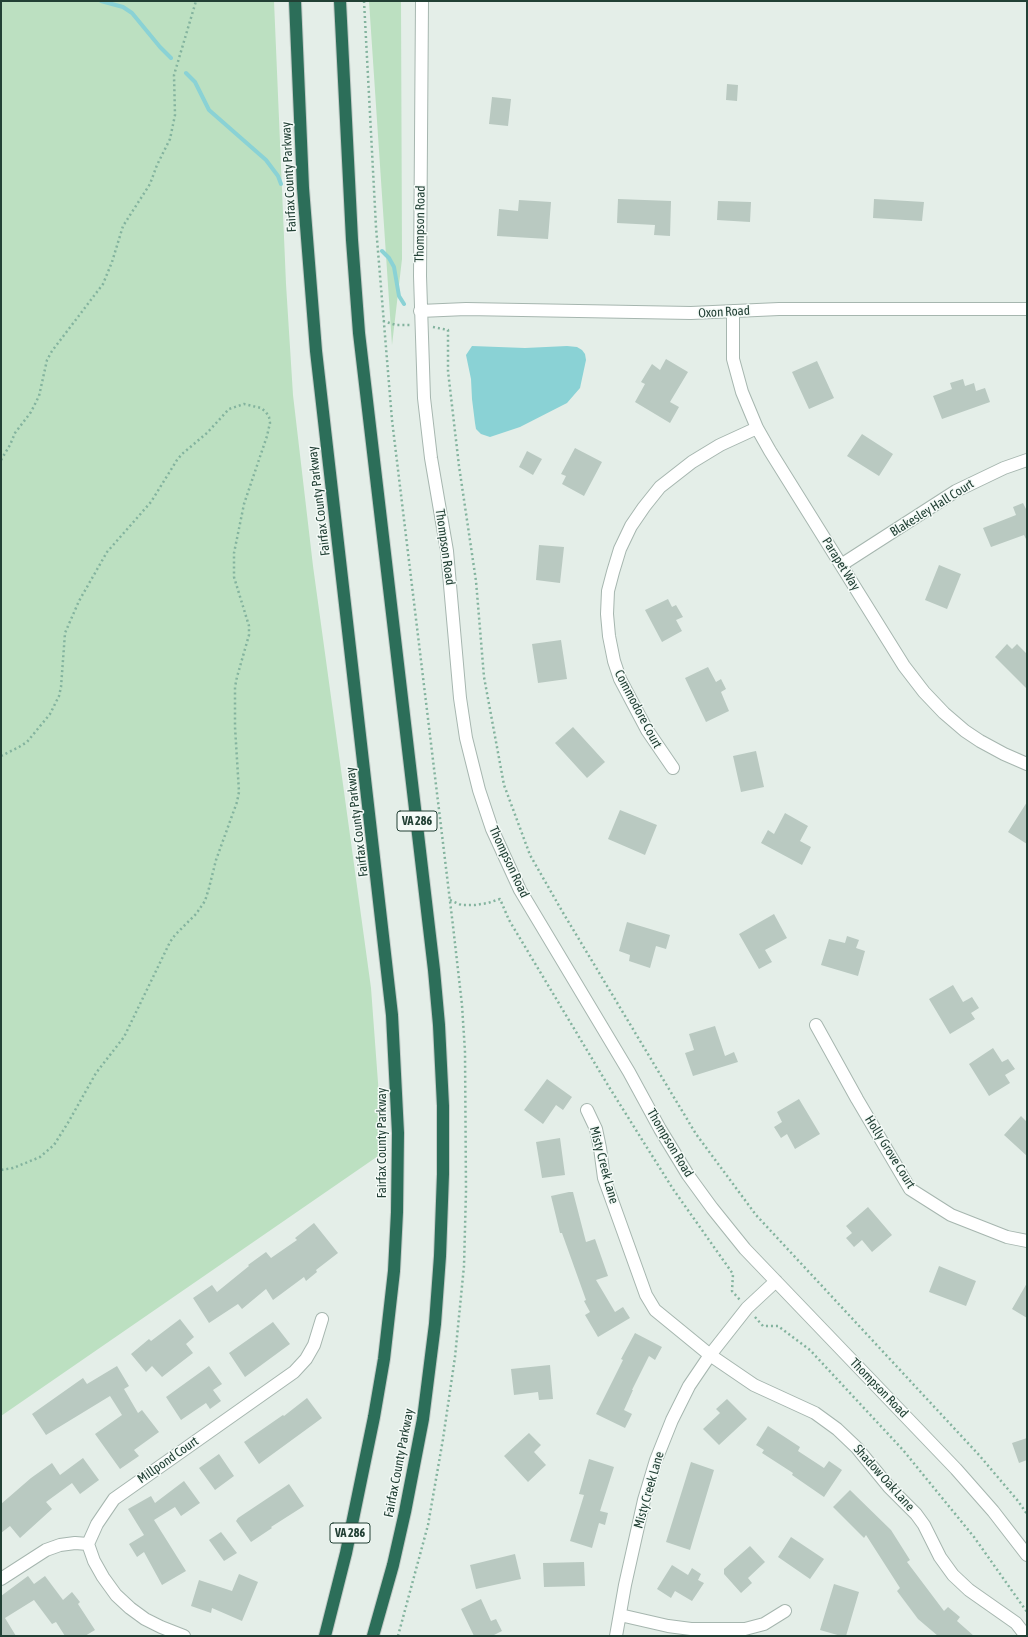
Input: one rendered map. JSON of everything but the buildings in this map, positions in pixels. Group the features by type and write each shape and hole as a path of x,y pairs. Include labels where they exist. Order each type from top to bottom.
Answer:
{"highway":[{"name":"Fairfax County Parkway","path":"295,1 303,188 316,352 391,999 397,1126 397,1212 394,1271 384,1359 374,1417 346,1553 325,1636"},
{"name":"Fairfax County Parkway","path":"340,1 352,240 359,333 434,970 439,1024 443,1106 443,1174 440,1256 435,1324 423,1419 395,1558 373,1636"}],"street":[{"name":"Thompson Road","path":"422,1 420,310 424,398 431,458 447,551 460,698 470,753 479,790 492,829 520,890 629,1072 660,1129 684,1168 716,1214 745,1249 956,1470 993,1511 1027,1555"},
{"name":"Oxon Road","path":"420,310 691,314 779,309 1027,309"},
{"name":"Parapet Way","path":"733,311 733,359 742,392 757,428 904,666 924,692 944,713 980,741 1027,764"},
{"name":"Commodore Court","path":"673,768 647,730 620,679 614,661 609,636 607,614 608,592 620,549 631,526 644,506 660,487 692,462 720,445 757,428"},
{"name":"Blakesley Hall Court","path":"841,565 962,488 1004,468 1027,460"},
{"name":"Holly Grove Court","path":"816,1025 910,1189 951,1216 1006,1237 1027,1241"},
{"name":"Misty Creek Lane","path":"587,1110 596,1129 604,1178 646,1295 655,1310 710,1354"},
{"name":"Misty Creek Lane","path":"616,1636 625,1585 644,1500 656,1460 672,1420 689,1386 710,1354 747,1308 776,1281"},
{"name":"Millpond Court","path":"88,1544 97,1524 114,1499 294,1372 306,1359 314,1345 322,1319"},
{"name":"Shadow Oak Lane","path":"710,1354 754,1385 815,1413 837,1429 857,1448 889,1487 916,1514 940,1557 953,1575 969,1590 1016,1623 1026,1636"},
{"path":"1,1579 46,1550 60,1545 75,1543 88,1544 94,1561 103,1577 121,1599 145,1619 184,1636"},
{"path":"620,1615 668,1626 691,1629 745,1629 764,1624 785,1611"}],"path":[{"path":"1,460 15,433 31,412 39,396 47,360 52,351 103,284 112,262 123,226 150,184 170,140 175,115 174,75 196,1"},
{"path":"448,330 448,371 459,466 476,581 484,677 504,785 530,855 696,1134 752,1209 979,1455 1018,1501 1027,1514"},
{"path":"1,756 27,742 50,714 59,696 61,687 65,633 79,601 107,552 151,502 176,460 207,433 228,409 244,404 260,408 266,412 270,423 244,504 234,553 234,577 249,626 249,635 235,687 235,727 239,792 237,802 216,860 210,888 205,901 196,914 170,942 124,1037 96,1073 59,1139 51,1148 40,1156 13,1168 1,1170"},
{"path":"450,900 462,905 475,906 488,904 500,899"}],"green space":[{"path":"1,1 274,1 286,284 293,395 313,566 371,988 379,1096 381,1154 1,1416"},
{"path":"369,1 401,1 402,259 392,345"}],"water":[{"path":"472,346 525,348 577,347 585,354 586,360 580,388 567,403 520,427 490,437 481,434 476,429 471,379 466,355"}],"waterway":[{"path":"101,1 123,7 132,13 171,58"},
{"path":"186,73 195,82 209,110 266,160 278,176 281,184"},
{"path":"382,251 389,258 394,267 399,296 404,304"}]}
